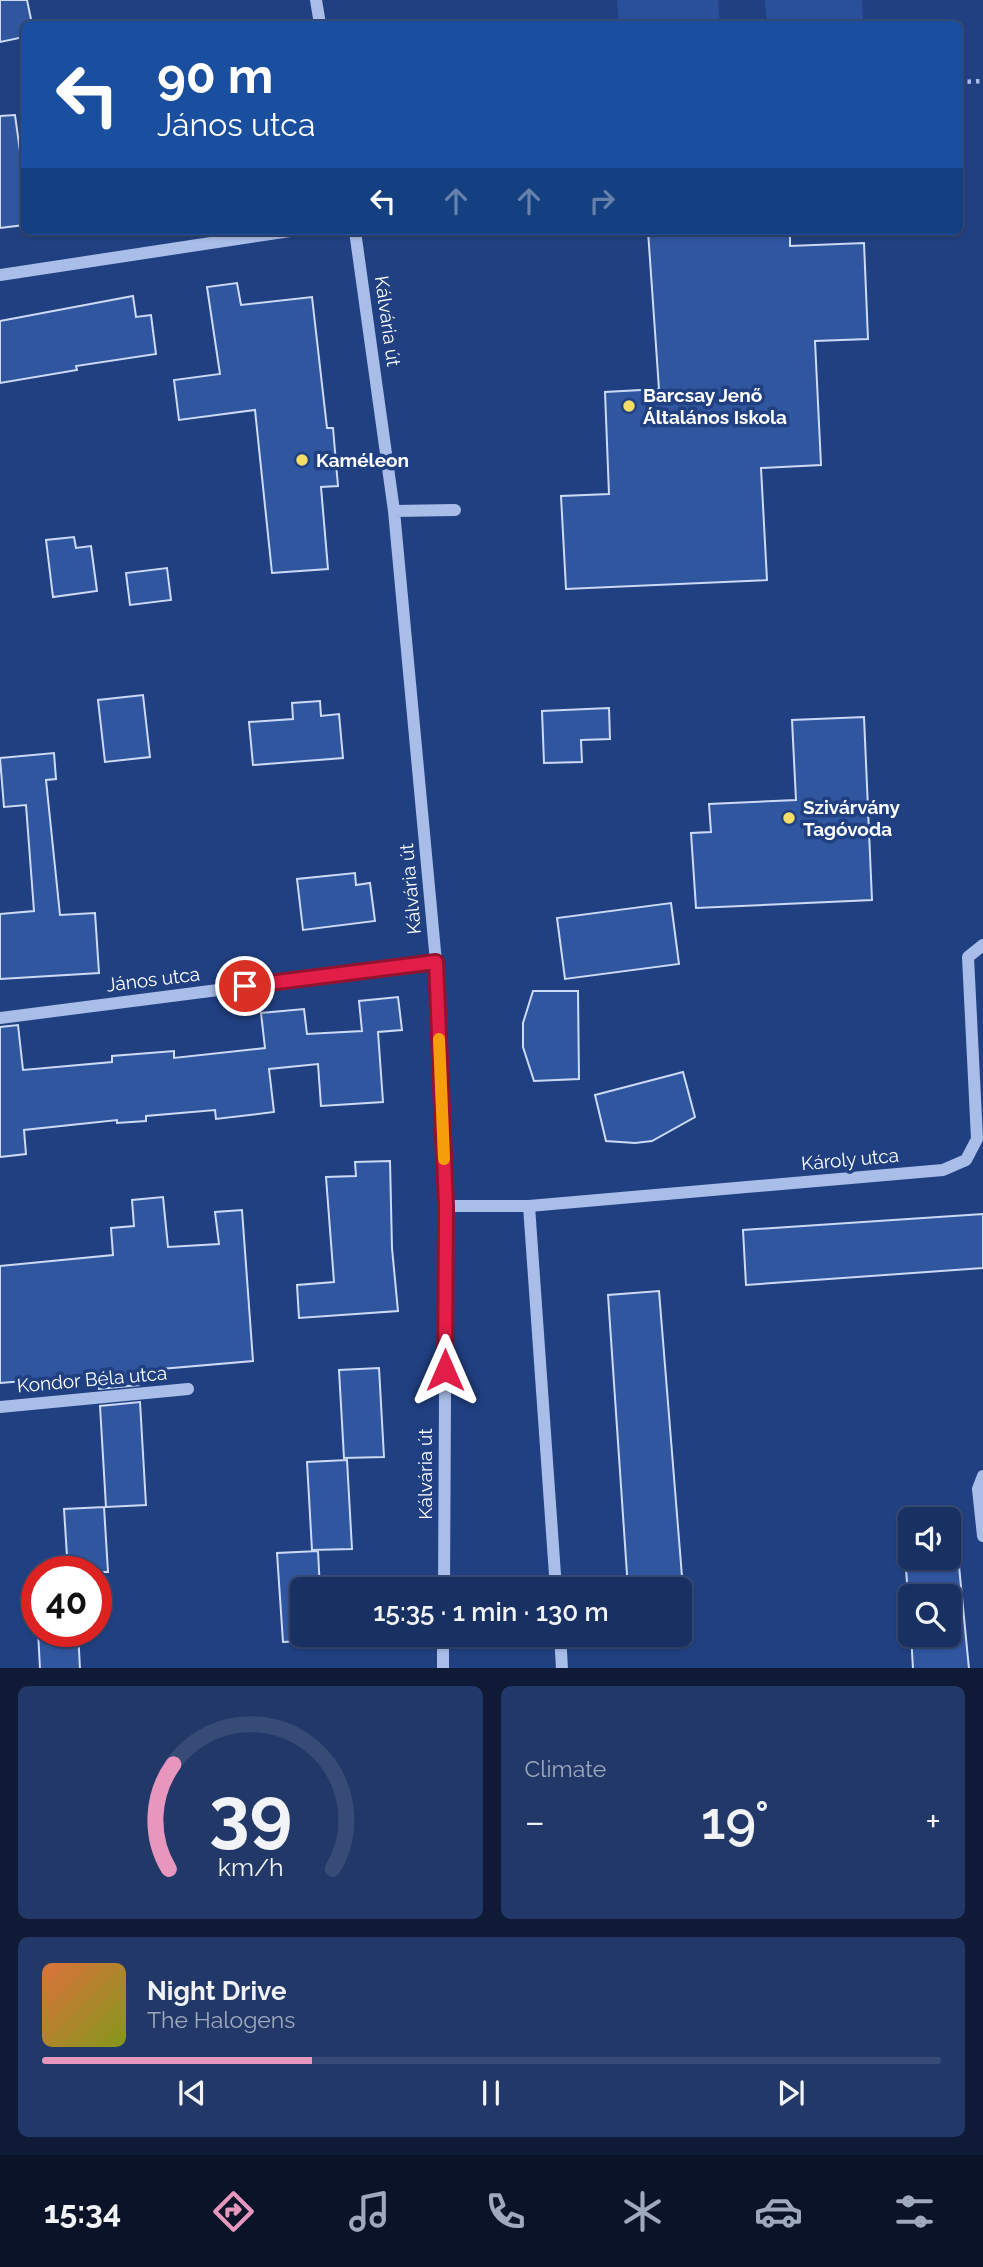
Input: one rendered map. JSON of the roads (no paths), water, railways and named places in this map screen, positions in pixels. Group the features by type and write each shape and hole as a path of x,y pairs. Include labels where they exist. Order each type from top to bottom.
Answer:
{"street":[{"path":"316,0 320,21"},
{"path":"0,275 264,235"},
{"name":"Kálvária út","path":"356,235 394,511 436,962 446,1206 444,1577"},
{"path":"394,511 455,510"},
{"name":"Károly utca","path":"446,1206 529,1206 943,1170 966,1160 977,1139 968,957 983,945"},
{"name":"János utca","path":"0,1018 436,962"},
{"path":"529,1206 555,1577"},
{"name":"Kondor Béla utca","path":"0,1407 188,1389"},
{"path":"983,1476 978,1489 983,1536"},
{"path":"443,1647 443,1668"},
{"path":"560,1647 562,1668"}],"place":[{"name":"Barcsay Jenő Általános Iskola","path":"629,406"},
{"name":"Kaméleon","path":"302,460"},
{"name":"Szivárvány Tagóvoda","path":"789,818"}]}
